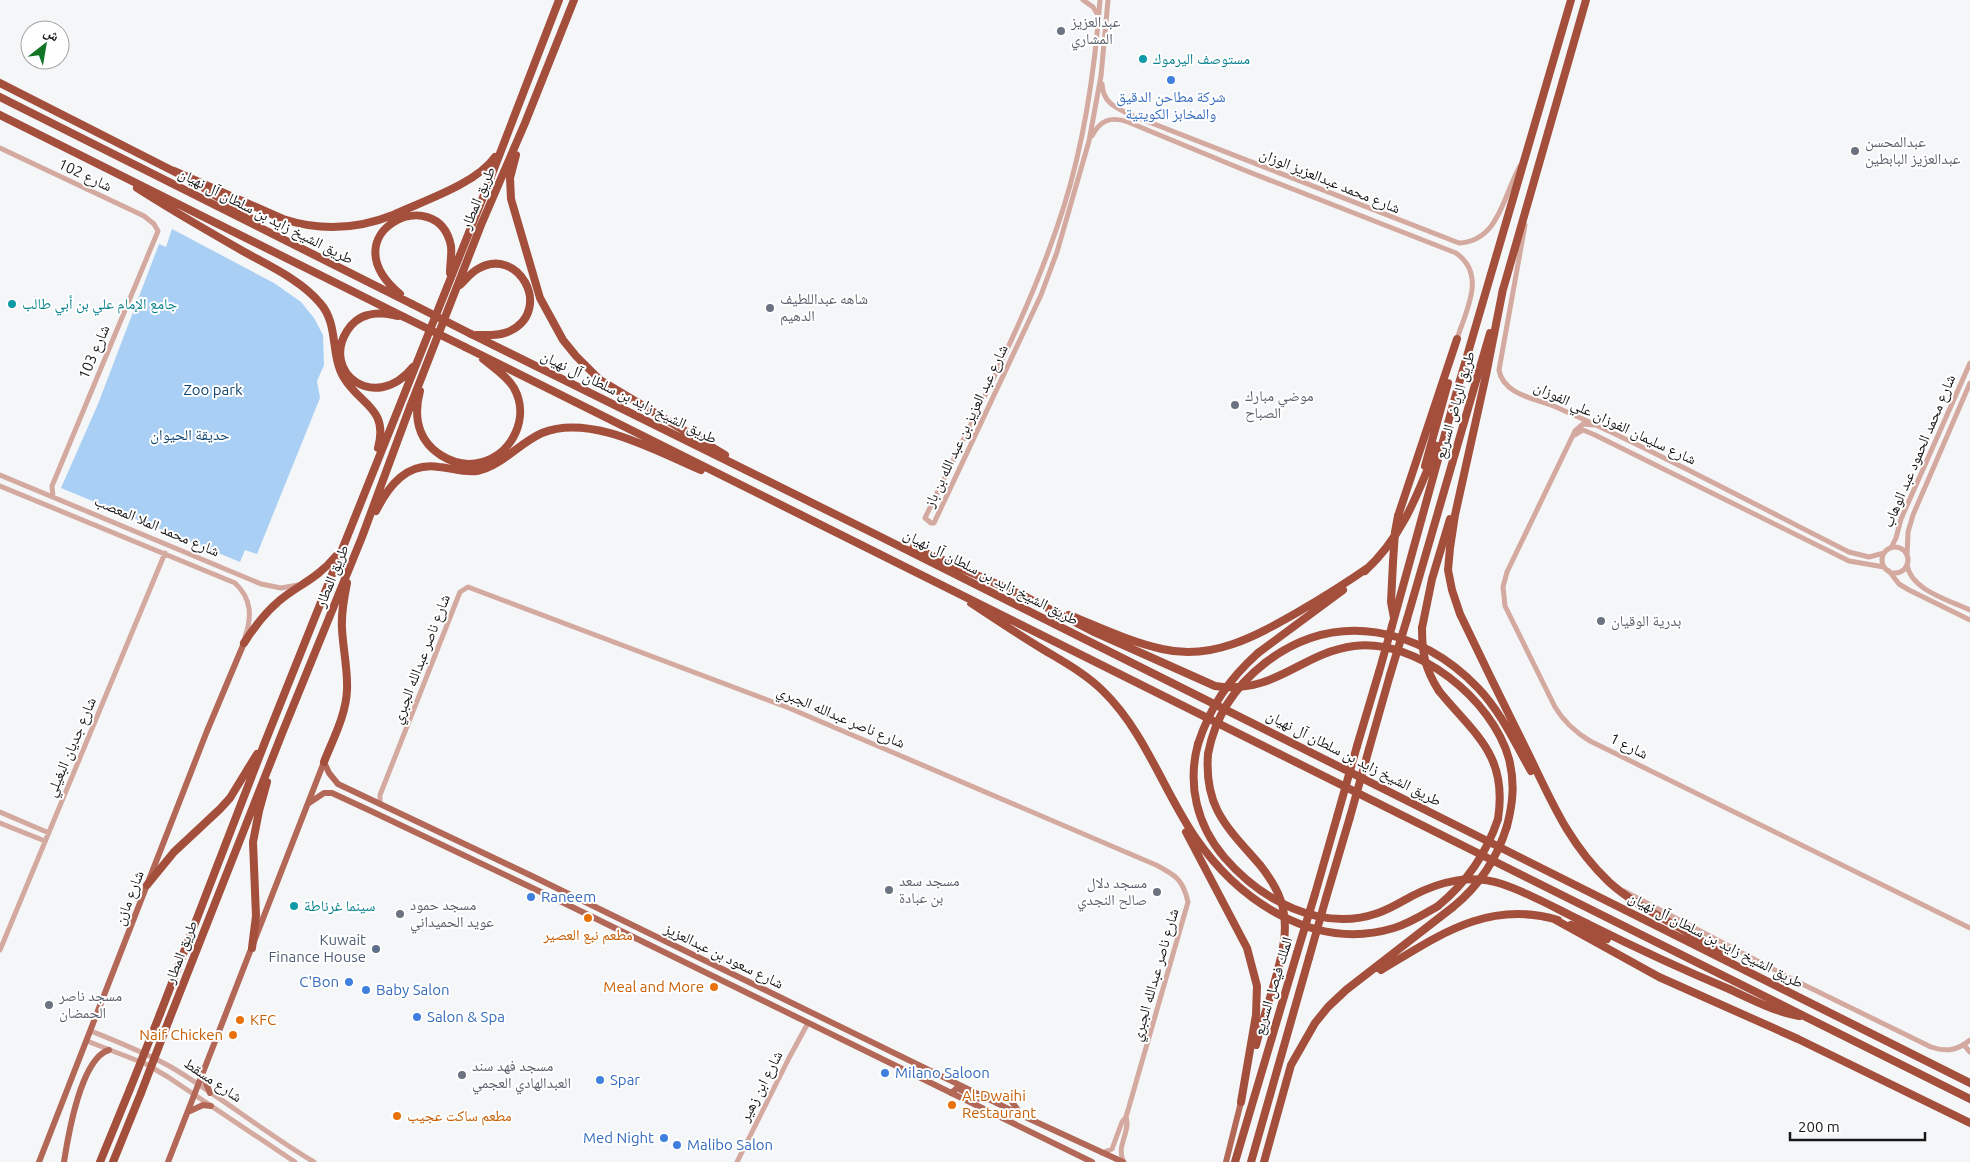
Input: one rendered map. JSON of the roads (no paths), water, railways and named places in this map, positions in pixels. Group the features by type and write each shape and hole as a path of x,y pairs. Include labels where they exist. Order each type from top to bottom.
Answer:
{"highway":[{"name":"طريق المطار","path":"100,1162 559,0"},
{"name":"طريق المطار","path":"113,1162 283,731 362,537 481,225 525,123 574,0"},
{"name":"طريق الرياض السريع","path":"1337,817 1458,386 1570,0"},
{"name":"طريق الرياض السريع","path":"1350,817 1586,0"},
{"path":"0,83 174,172 233,205 282,240"},
{"name":"طريق الشيخ زايد بن سلطان آل نهيان","path":"0,97 282,240 883,538 1970,1083"},
{"name":"طريق الشيخ زايد بن سلطان آل نهيان","path":"0,115 1970,1099"},
{"path":"525,123 512,169 511,199 540,298 564,340 576,356 600,380 771,483"},
{"path":"174,172 300,225 328,228 354,226 393,215 467,181 481,172 494,158 508,128"},
{"path":"101,165 187,220 285,275 321,303 328,314 333,328 336,359 341,372 350,386 371,407 380,424 380,441 373,471"},
{"path":"412,304 389,285 378,268 376,254 378,240 385,228 392,222 400,218 417,215 433,220 439,225 451,246 449,282"},
{"path":"456,289 475,270 491,264 503,264 513,269 522,276 528,286 530,308 521,324 505,333 473,335"},
{"path":"1503,289 1464,473 1450,548 1448,570 1460,614 1551,803"},
{"path":"404,317 378,313 366,315 356,321 349,328 341,345 342,365 351,378 360,384 379,388 395,384 412,369 418,359"},
{"path":"1416,499 1456,352 1457,339"},
{"path":"1393,623 1391,602 1395,532 1398,516 1457,339"},
{"path":"428,362 417,404 417,421 424,440 431,448 446,458 466,464 482,462 498,454 509,444 517,432 520,408 517,394 510,382 466,347"},
{"path":"1458,386 1443,432 1416,499 1402,527 1387,548 1348,587 1258,653 1242,667 1227,684 1211,709 1198,744 1193,770 1194,789 1202,820 1210,838 1232,866 1249,882 1274,899 1296,910 1314,916 1332,919 1361,918 1379,913 1443,882 1474,878 1505,885 1630,945 1782,1012 1808,1018"},
{"path":"362,537 385,492 392,483 407,472 430,466 464,472 483,469 497,463 541,433 552,429 574,426 610,432 763,496"},
{"path":"939,583 1083,675 1103,691 1135,731 1196,838 1228,877 1245,893 1280,915 1315,930 1355,934 1394,928 1438,906 1461,886 1487,848 1498,819 1500,787 1492,756 1473,729 1439,691 1430,677 1424,661 1422,628 1432,579 1464,473"},
{"path":"244,643 270,608 328,566 337,555 346,536"},
{"path":"883,538 938,558 1139,643 1173,651 1203,651 1229,646 1259,634 1339,588 1369,568"},
{"path":"324,762 345,708 347,688 342,607 350,566"},
{"path":"1022,595 1092,631 1215,686 1231,688 1255,686 1279,678 1324,654 1356,646 1373,646 1393,650 1411,656 1456,682 1487,715 1506,750 1514,793 1508,826 1487,871 1466,896 1346,990 1314,1023 1295,1057 1264,1162"},
{"path":"1241,1102 1265,1009 1282,959 1286,918 1272,880 1224,823 1214,807 1207,779 1208,754 1214,730 1224,708 1242,683 1265,663 1288,648 1310,639 1357,631 1377,631 1395,635 1418,644 1462,672 1479,688 1506,726 1582,852 1615,887 1704,942 1730,962"},
{"path":"252,948 256,926 254,833 283,731"},
{"path":"1135,731 1219,892 1247,948 1253,966 1257,986 1256,1016 1241,1102"},
{"path":"147,885 174,852 230,798 265,742"},
{"name":"الملك فيصل السريع","path":"1235,1162 1337,817"},
{"name":"الملك فيصل السريع","path":"1251,1162 1350,817"},
{"path":"1346,990 1433,940 1480,918 1519,914 1554,919 1630,945"},
{"path":"1554,919 1659,978 1798,1039 1970,1123"}],"main road":[{"name":"شارع مازن","path":"39,1162 244,643"},
{"path":"309,804 324,793 332,794 333,788 338,784 329,773 324,762"},
{"path":"168,1162 324,762"},
{"name":"شارع سعود بن عبدالعزيز","path":"338,784 377,801 1021,1115 1124,1162"},
{"name":"شارع سعود بن عبدالعزيز","path":"332,794 417,832 592,916 1092,1162"},
{"path":"417,832 422,830 422,824"},
{"path":"429,838 428,832 432,829"},
{"path":"592,916 598,915 599,909"},
{"path":"603,922 603,916 608,913"},
{"path":"64,1162 71,1122 82,1089 98,1056 109,1050"},
{"path":"203,1075 210,1093"},
{"path":"943,1089 947,1085 947,1079"},
{"path":"951,1093 957,1088 979,1099 988,1099"},
{"path":"1008,1096 1021,1115"},
{"path":"1225,1162 1230,1151 1241,1102"},
{"path":"189,1112 203,1105 211,1106"}],"street":[{"path":"1083,0 1096,10 1099,18"},
{"name":"شارع عبد العزيز بن عبد الله بن باز","path":"1100,0 1099,18 1080,140 1071,180 1057,226 1028,305 925,518 928,522 934,523 1041,295 1057,252 1089,141 1101,76 1108,0"},
{"name":"شارع محمد عبدالعزيز الوزان","path":"1101,76 1104,99 1111,105 1131,115 1459,243 1476,240 1491,229 1512,180 1527,152"},
{"path":"1128,122 1131,115"},
{"name":"شارع محمد عبدالعزيز الوزان","path":"1089,141 1096,128 1108,119 1119,119 1464,258 1473,274 1472,292 1457,339"},
{"name":"شارع 102","path":"0,148 144,216 157,227"},
{"path":"1207,155 1211,154 1228,161 1232,155"},
{"path":"1237,168 1241,162 1257,168 1262,167"},
{"name":"شارع سليمان الفوزان علي الفوزان","path":"1529,202 1499,370 1501,379 1507,386 1596,426 1854,554 1869,557 1884,553"},
{"path":"1057,226 1052,250 1057,252"},
{"name":"شارع 103","path":"53,497 52,486 157,233 157,227"},
{"path":"1447,250 1450,247 1451,241"},
{"path":"1046,258 1051,262 1048,275"},
{"name":"شارع محمد الحمود عبد الوهاب","path":"1891,548 1901,519 1970,363"},
{"name":"شارع محمد الحمود عبد الوهاب","path":"1907,556 1908,532 1913,515 1970,383"},
{"path":"1583,424 1596,426 1594,430 1595,435 1583,430 1573,436 1578,427 1583,424"},
{"name":"شارع سليمان الفوزان علي الفوزان","path":"1595,435 1849,561 1886,569"},
{"name":"شارع 1","path":"1573,436 1507,572 1502,593 1505,606 1563,720 1578,734 1590,741 1970,928"},
{"name":"شارع محمد الملا المعصب","path":"0,475 261,584 275,587 294,587 306,583"},
{"path":"1698,486 1703,484 1703,478"},
{"path":"1711,493 1709,488 1714,484"},
{"name":"شارع محمد الملا المعصب","path":"0,486 235,583"},
{"name":"شارع 103","path":"43,493 52,486"},
{"path":"102,528 107,525 107,519"},
{"path":"114,533 115,527 120,524"},
{"path":"1970,610 1918,585 1910,576 1907,556 1901,549 1891,548 1884,553 1882,561 1886,569 1904,587 1970,620"},
{"name":"شارع جديان البغيلي","path":"0,950 165,553"},
{"path":"1886,569 1899,572 1907,564"},
{"path":"235,583 241,582 242,576"},
{"path":"235,583 243,592 249,604 250,623 244,643"},
{"name":"شارع ناصر عبدالله الجبري","path":"377,801 460,592 468,587 789,708 1156,865 1175,875 1181,882 1188,902 1126,1117 1122,1122 1112,1149 1102,1153"},
{"path":"0,812 49,833"},
{"path":"9,816 3,824 45,841"},
{"path":"1615,887 1800,983 1926,1044 1948,1051 1964,1045 1970,1040"},
{"name":"شارع ابن زهير","path":"737,1162 788,1058 808,1023"},
{"name":"شارع مسقط","path":"91,1031 150,1056 314,1162"},
{"name":"شارع مسقط","path":"87,1040 146,1064 196,1094 295,1162"},
{"path":"1964,1045 1970,1052"},
{"name":"شارع ناصر عبدالله الجبري","path":"1124,1162 1121,1152 1128,1124 1126,1117"},
{"path":"272,1146 277,1146 278,1139"},
{"path":"283,1154 285,1150 290,1148"}],"place":[{"name":"عبدالعزيز المشاري","path":"1061,31"},
{"name":"مستوصف اليرموك","path":"1143,59"},
{"name":"شركة مطاحن الدقيق والمخابز الكويتية","path":"1171,80"},
{"name":"عبدالمحسن عبدالعزيز البابطين","path":"1855,151"},
{"name":"جامع الإمام علي بن أبي طالب","path":"12,304"},
{"name":"شاهه عبداللطيف الدهيم","path":"770,308"},
{"name":"موضي مبارك الصباح","path":"1235,405"},
{"name":"بدرية الوقيان","path":"1601,621"},
{"name":"مسجد سعد بن عبادة","path":"889,890"},
{"name":"مسجد دلال صالح النجدي","path":"1157,892"},
{"name":"Raneem","path":"531,897"},
{"name":"سينما غرناطة","path":"294,906"},
{"name":"مسجد حمود عويد الحميداني","path":"400,914"},
{"name":"مطعم نبع العصير","path":"588,918"},
{"name":"Kuwait Finance House","path":"376,949"},
{"name":"C'Bon","path":"349,982"},
{"name":"Meal and More","path":"714,987"},
{"name":"Baby Salon","path":"366,990"},
{"name":"مسجد ناصر الحمضان","path":"49,1005"},
{"name":"Salon & Spa","path":"417,1017"},
{"name":"KFC","path":"240,1020"},
{"name":"Naif Chicken","path":"233,1035"},
{"name":"Milano Saloon","path":"885,1073"},
{"name":"مسجد فهد سند العبدالهادي العجمي","path":"462,1075"},
{"name":"Spar","path":"600,1080"},
{"name":"Al-Dwaihi Restaurant","path":"952,1105"},
{"name":"مطعم ساكت عجيب","path":"397,1116"},
{"name":"Med Night","path":"664,1138"},
{"name":"Malibo Salon","path":"677,1145"}],"park label":[{"name":"Zoo park","path":"213,390"},
{"name":"حديقة الحيوان","path":"190,435"}]}
